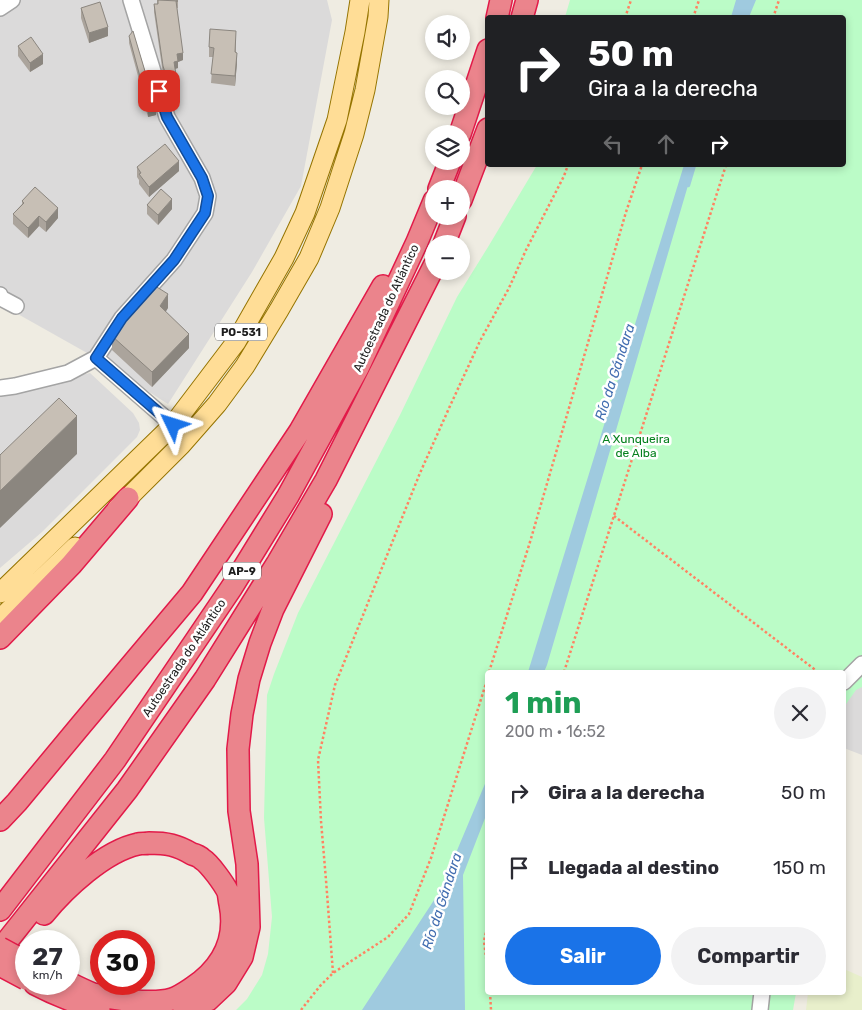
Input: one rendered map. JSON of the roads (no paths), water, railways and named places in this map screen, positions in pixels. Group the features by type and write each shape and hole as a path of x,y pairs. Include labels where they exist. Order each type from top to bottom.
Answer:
{"highway":[{"path":"498,15 501,0"},
{"path":"523,15 527,0"},
{"path":"463,125 485,59"},
{"path":"469,180 485,137"},
{"path":"0,820 192,593 300,431 425,210"},
{"name":"Autoestrada do Atlántico","path":"0,910 115,760 232,587 288,496 358,368 425,223"},
{"name":"Autoestrada do Atlántico","path":"0,949 127,790 206,679 326,480 427,280"},
{"path":"184,1010 208,1000 226,983 242,957 247,935 247,864 239,811 238,749 249,679 260,643 273,608 426,307 433,280"},
{"path":"0,638 70,566 128,498"},
{"path":"30,930 49,908 85,873 111,854 138,844 165,843 181,847 203,860 215,873 228,892 232,924 228,944 222,956 213,971 199,984 172,999 150,1002 124,1000 92,993 80,988"},
{"path":"15,948 0,966 15,974"},
{"path":"0,949 15,956"},
{"path":"58,995 99,1010"}],"main road":[{"name":"PO-531","path":"0,593 173,425 236,342 284,258 305,213 337,120 360,0"},
{"name":"PO-531","path":"0,619 181,445 217,404 245,366 309,258 330,208 354,134 365,90 378,17 379,0"}],"street":[{"path":"0,8 12,0"},
{"path":"0,388 68,373 96,358 122,318 174,260 205,213 208,196 202,178 167,117 130,0"},
{"path":"0,295 1,298 16,306"},
{"path":"96,358 173,425"},
{"path":"846,680 862,664"},
{"path":"760,1010 762,995"}],"water":[{"path":"736,0 756,0 750,15 732,15"},
{"path":"683,167 693,167 547,665 545,670 529,670"},
{"path":"485,784 485,818 463,875 465,1010 362,1010 440,891"}],"waterway":[{"name":"Río da Gándara","path":"688,185 693,167"}],"park label":[{"name":"A Xunqueira de Alba","path":"636,446"}]}
